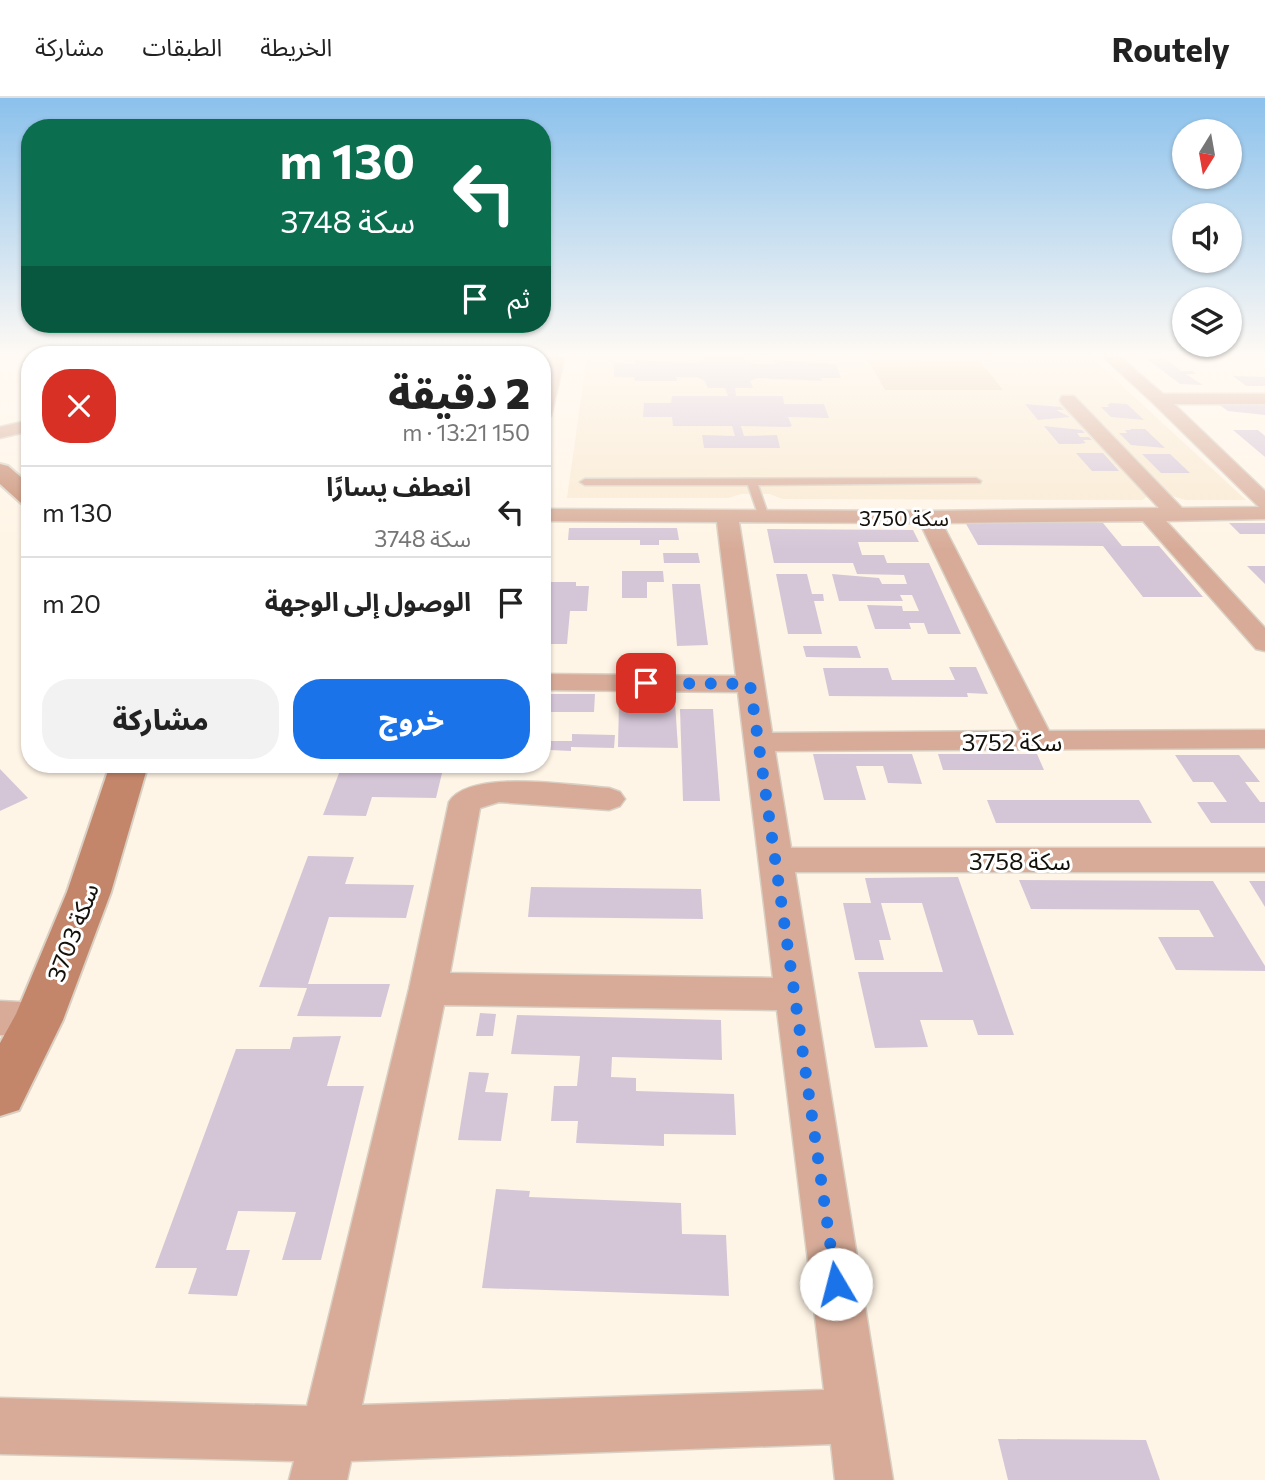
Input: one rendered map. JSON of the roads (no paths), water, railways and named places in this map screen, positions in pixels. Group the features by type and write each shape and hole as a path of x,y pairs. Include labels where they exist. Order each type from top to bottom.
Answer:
{"street":[{"path":"1088,420 1176,514"},
{"path":"1180,420 1265,502"},
{"path":"0,433 21,427"},
{"path":"0,471 21,490"},
{"name":"سكة 3750","path":"551,515 928,517 1265,513"},
{"path":"1149,514 1265,643"},
{"path":"745,517 750,684 864,1480"},
{"path":"928,517 1039,740"},
{"path":"551,682 750,684"},
{"name":"سكة 3752","path":"758,741 1265,739"},
{"name":"سكة 3703","path":"0,1093 19,1019 89,892 126,773"},
{"path":"322,1457 428,989 465,802 482,794 499,792 609,799"},
{"name":"سكة 3758","path":"775,860 1265,860"},
{"path":"428,989 794,994"},
{"path":"0,1426 322,1457 855,1416"}],"lane":[{"path":"585,482 976,481"},
{"path":"745,517 752,482"}]}
